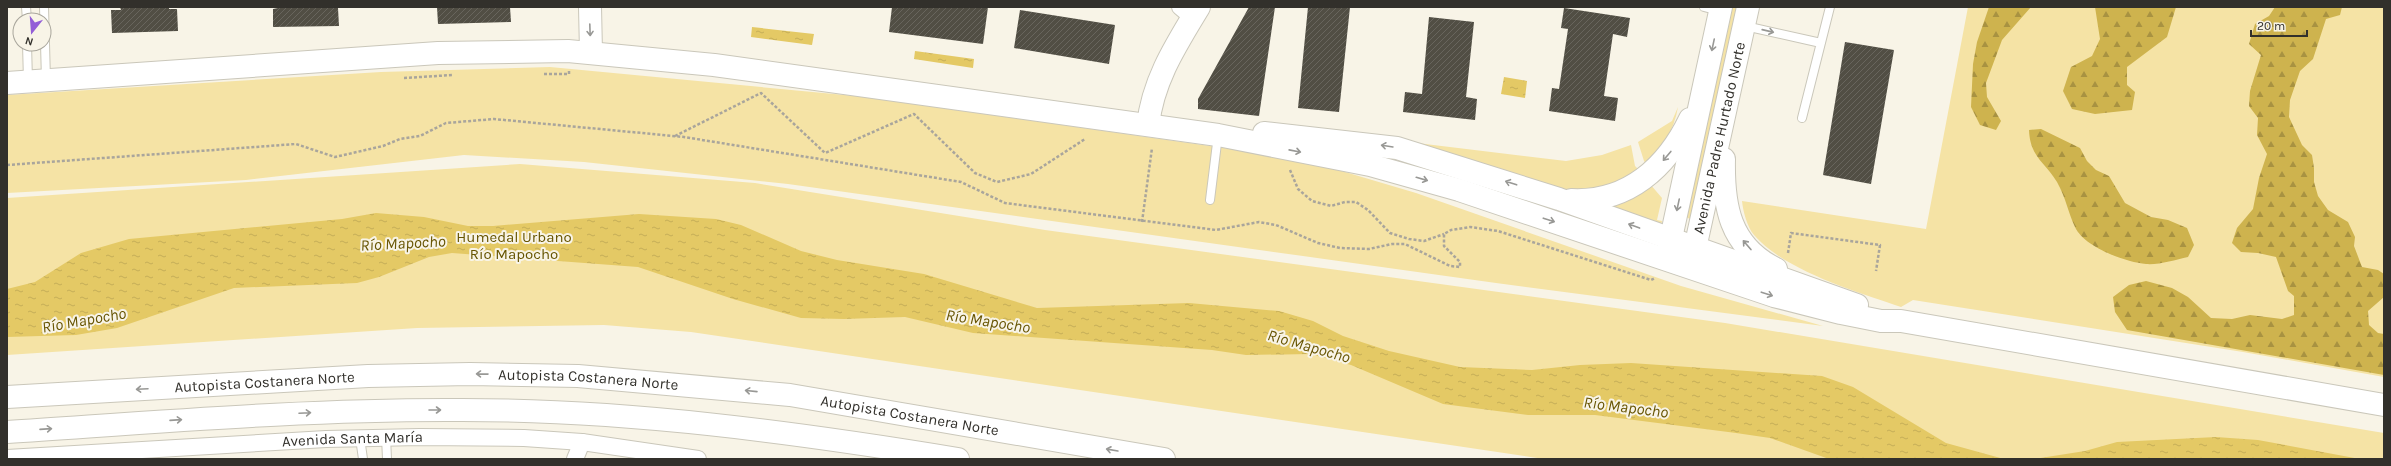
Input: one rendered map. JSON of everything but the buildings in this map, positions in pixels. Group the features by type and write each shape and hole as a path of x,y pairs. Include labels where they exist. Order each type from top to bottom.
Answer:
{"main road":[{"path":"590,7 591,52"},
{"name":"Avenida Padre Hurtado Norte","path":"1665,259 1704,85 1715,8"},
{"path":"1148,125 1153,94 1191,11"},
{"name":"Avenida Padre Hurtado Norte","path":"1693,258 1746,16"},
{"path":"27,82 438,53 568,51 714,64 1226,136 1400,173 1466,192 1665,259 1693,258 1814,289 1901,321"},
{"path":"1559,200 1584,200 1607,196 1629,188 1649,175 1669,155 1684,131 1704,85"},
{"path":"1726,111 1724,193 1729,214 1740,237 1749,249 1760,259 1814,289"},
{"path":"1226,136 1275,133 1397,148 1559,200 1665,259"},
{"path":"1693,258 1774,296 1841,314 1881,321 1901,321 2384,405"},
{"name":"Autopista Costanera Norte","path":"7,398 368,376 470,374 578,376 790,395 1164,459"},
{"path":"7,432 360,410 544,412 644,418 798,434 958,459"}],"street":[{"name":"Avenida Santa María","path":"7,458 386,437 524,438 582,442 614,453 698,459"},
{"path":"575,459 582,442"}],"lane":[{"path":"27,82 44,7"},
{"path":"1802,118 1830,7"},
{"path":"1746,16 1821,44"},
{"path":"27,52 27,82"},
{"path":"1210,200 1226,136"},
{"path":"386,437 387,459"},
{"path":"360,438 363,459"}],"path":[{"path":"674,137 760,93 825,153 914,114 975,173 997,182 1031,174 1085,138"},
{"path":"7,165 296,144 335,157 383,146 400,139 420,136 446,123 494,119 674,137 961,182 1005,203 1142,222 1216,230 1259,222 1276,225 1318,243 1340,248 1369,249 1392,244 1405,244 1450,266 1460,266 1460,262 1444,246 1444,234"},
{"path":"1142,222 1152,148"},
{"path":"1288,166 1298,189 1312,201 1331,206 1345,202 1356,202 1368,210 1390,233 1409,239 1424,241 1451,230 1470,227 1498,232 1651,280 1665,259"},
{"path":"1786,273 1791,233 1880,245 1876,270"}],"green space":[{"path":"1732,7 1737,7 1690,219 1686,217"},
{"path":"1968,7 2384,7 2384,377 2243,352 1913,300 1901,307 1823,279 1803,270 1767,248 1749,228 1744,214 1742,201 1926,229"},
{"path":"1989,7 2031,7 2002,40 1986,83 1987,97 2001,121 1996,130 1980,125 1971,107 1973,64 1977,42"},
{"path":"2095,7 2176,7 2167,37 2127,67 2127,85 2135,92 2132,110 2095,114 2072,109 2063,91 2071,67 2092,56 2100,39"},
{"path":"2275,7 2342,7 2340,15 2326,19 2313,59 2300,71 2290,100 2289,117 2302,145 2312,155 2314,182 2318,196 2328,210 2348,222 2355,237 2354,246 2362,267 2378,270 2384,274 2384,297 2368,311 2369,325 2378,333 2384,334 2384,375 2127,330 2115,312 2113,297 2129,285 2146,281 2172,288 2188,297 2211,318 2232,319 2250,315 2282,319 2294,315 2294,296 2288,291 2276,257 2258,253 2241,252 2232,243 2237,228 2253,209 2259,178 2267,154 2257,135 2258,118 2249,106 2250,91 2261,55 2249,44 2255,24 2269,16"},
{"path":"550,67 866,97 1231,149 1318,164 1416,193 1681,286 1823,326 1496,283 788,184 584,162 464,155 246,180 7,193 7,95 381,72"},
{"path":"1678,107 1674,124 1667,138 1647,165 1644,161 1638,142 1672,121"},
{"path":"2041,129 2080,148 2087,161 2096,170 2109,176 2125,203 2151,217 2168,220 2187,228 2194,245 2188,257 2156,264 2137,263 2117,257 2087,241 2075,227 2057,182 2039,159 2032,147 2029,130"},
{"path":"1384,139 1566,161 1602,155 1631,145 1635,166 1641,172 1634,178 1574,197"},
{"name":"Humedal Urbano Río Mapocho","path":"520,164 755,183 1045,230 1725,323 2384,433 2384,459 1544,459 691,332 604,325 417,328 7,355 7,198"},
{"path":"1650,184 1662,198 1657,220 1662,221 1660,230 1599,210 1626,200"}],"water":[{"path":"752,27 814,34 812,45 751,37"},
{"path":"915,51 974,59 973,68 914,59"},
{"path":"1504,77 1527,81 1525,98 1501,94"},
{"name":"Río Mapocho","path":"376,213 424,217 468,226 493,226 639,214 716,219 741,225 801,251 837,260 924,274 1037,308 1189,303 1279,311 1313,321 1343,336 1389,351 1460,367 1532,370 1580,365 1631,363 1822,376 1853,387 1946,443 2004,459 1829,459 1770,438 1736,433 1595,415 1528,415 1443,404 1351,365 1310,354 1246,355 1212,350 973,333 905,317 844,319 801,318 733,299 638,267 452,253 429,257 379,277 357,283 234,288 117,328 76,335 7,337 7,289 35,282 81,253 129,239 342,219"},
{"path":"2216,437 2258,440 2360,459 2034,459 2085,451 2117,442"}]}
